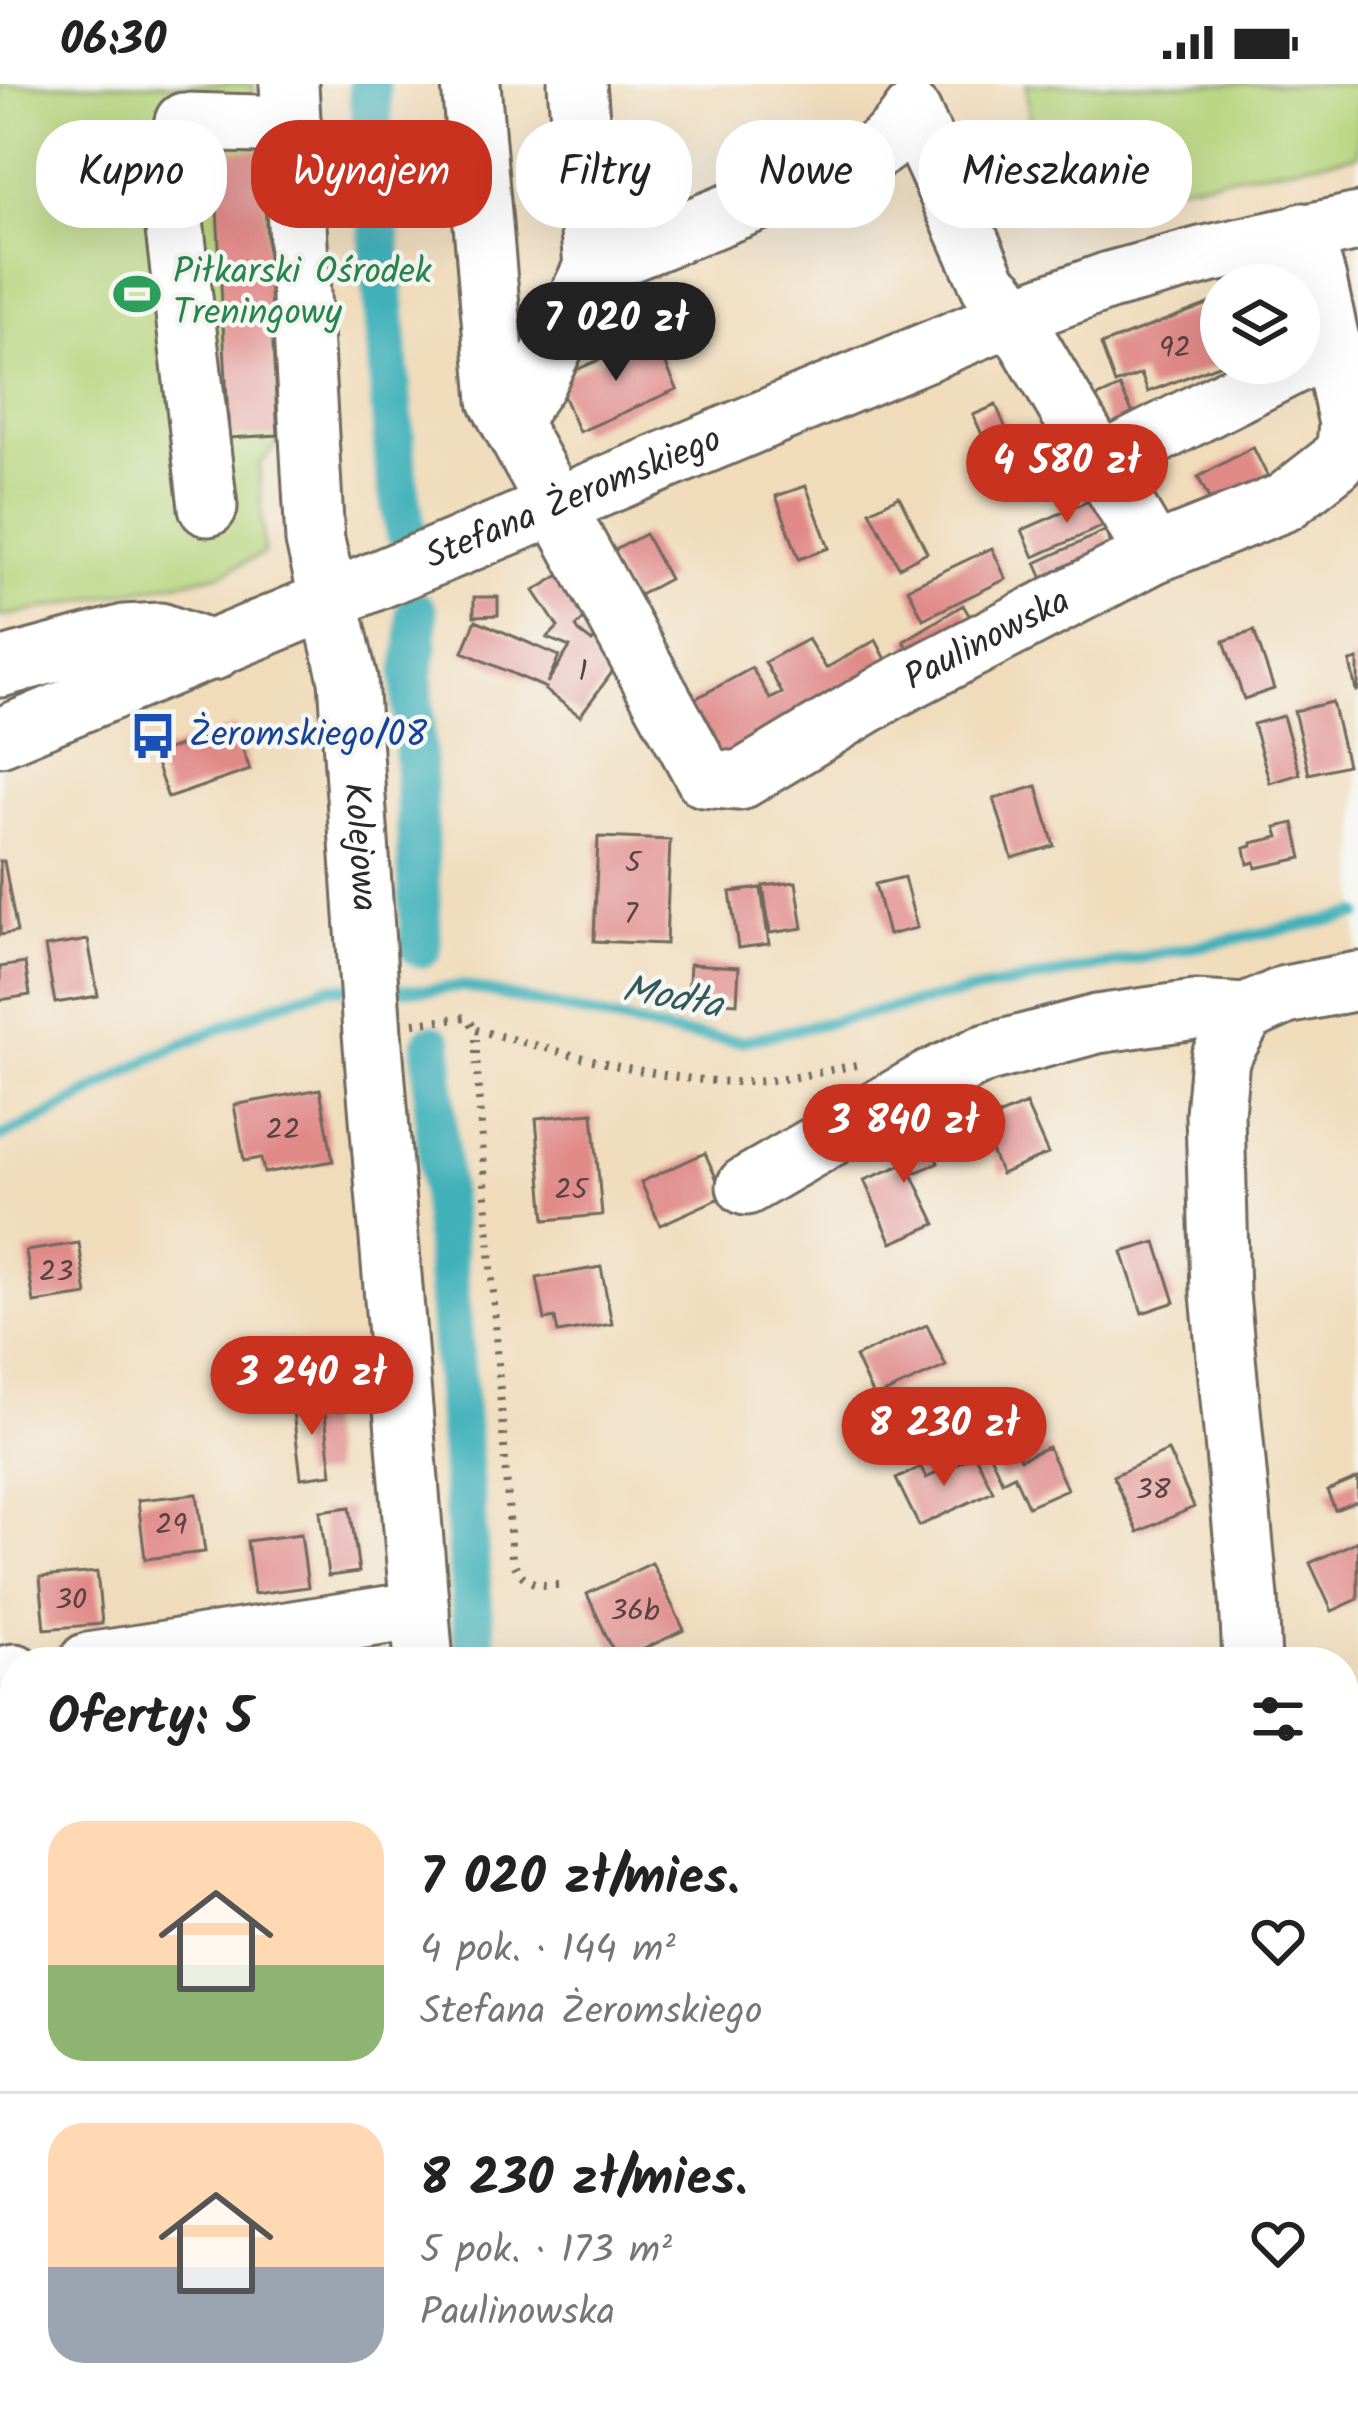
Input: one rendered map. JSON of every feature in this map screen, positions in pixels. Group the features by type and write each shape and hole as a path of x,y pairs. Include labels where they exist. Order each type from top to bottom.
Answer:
{"street":[{"path":"471,84 498,400 557,507"},
{"path":"510,420 536,383 593,266 578,84"},
{"path":"593,266 880,150 897,136 917,99"},
{"path":"917,99 991,286 1154,554"},
{"path":"208,507 169,179 184,122 291,105"},
{"name":"Kolejowa","path":"281,1647 422,1636 385,1029 368,952 348,679 315,541 291,105"},
{"name":"Stefana Żeromskiego","path":"0,737 1013,316 1109,281 1358,222"},
{"name":"Paulinowska","path":"1303,232 1312,264"},
{"name":"Paulinowska","path":"557,507 705,778 739,781 889,691 1154,554 1285,502 1336,462 1346,447 1348,423 1320,377"},
{"path":"1099,464 1255,384"},
{"path":"0,668 125,634 160,632 213,651"},
{"path":"746,1186 931,1079 984,1054 1097,1024 1196,1010 1246,1013 1286,995 1358,981"},
{"path":"1246,1013 1220,1058 1215,1114 1220,1294 1251,1647"}],"path":[{"path":"385,1029 467,1018 476,1030 512,1558 525,1580 538,1586 558,1585"},
{"path":"476,1030 648,1072 702,1079 746,1082 860,1065"}],"green space":[{"name":"Piłkarski Ośrodek Treningowy","path":"0,84 253,84 254,102 264,107 265,120 251,120 251,228 271,228 282,438 259,465 264,553 221,574 0,617"},
{"path":"1026,84 1358,84 1358,155 1192,183 1192,120 1029,120"}],"building":[{"path":"251,149 251,228 266,228 278,435 229,438 218,228 227,228 227,150"},
{"path":"1200,307 1200,372 1148,392 1141,374 1115,384 1101,345"},
{"path":"653,336 677,389 579,432 556,379"},
{"path":"1120,387 1145,438 1121,449 1096,398"},
{"path":"996,405 1015,450 994,460 973,415"},
{"path":"1253,447 1271,483 1216,512 1198,477"},
{"path":"806,486 829,548 799,559 776,496"},
{"path":"899,496 927,552 899,567 870,511"},
{"path":"1100,496 1112,522 1034,557 1022,530"},
{"path":"1105,531 1122,566 1052,599 1036,563"},
{"path":"645,534 669,579 630,600 606,555"},
{"path":"992,548 1006,579 923,619 908,588"},
{"path":"565,572 591,612 576,627 592,642 599,633 619,663 580,716 546,688 463,652 476,620 559,656 547,683 570,647 547,638 558,627 534,591"},
{"path":"474,597 498,597 498,615 474,616"},
{"path":"963,605 979,632 919,668 904,641"},
{"path":"1254,631 1274,689 1244,699 1224,641"},
{"path":"808,639 826,668 876,640 893,673 723,768 684,705 752,668 770,699 782,693 765,662"},
{"path":"1358,660 1358,690 1356,691 1350,662"},
{"path":"1332,702 1347,765 1309,774 1294,711"},
{"path":"1283,716 1300,774 1270,783 1253,724"},
{"path":"235,727 250,770 168,798 153,755"},
{"path":"1037,786 1054,846 1012,858 994,799"},
{"path":"1294,823 1302,858 1256,868 1255,862 1248,864 1245,848 1279,837 1276,827"},
{"path":"598,837 670,840 666,944 594,941"},
{"path":"0,861 4,861 17,932 0,935"},
{"path":"904,877 917,928 888,935 875,884"},
{"path":"796,882 803,928 770,933 763,886"},
{"path":"761,888 769,944 738,948 730,892"},
{"path":"88,940 98,996 55,1003 45,947"},
{"path":"25,963 30,995 0,1000 0,967"},
{"path":"690,964 739,967 737,1003 688,1000"},
{"path":"320,1089 333,1161 264,1173 261,1158 244,1161 234,1105"},
{"path":"1026,1104 1048,1154 1001,1174 979,1124"},
{"path":"593,1113 602,1215 545,1220 536,1118"},
{"path":"898,1117 903,1130 921,1122 938,1163 912,1174 936,1224 892,1243 864,1180 907,1163 889,1120"},
{"path":"705,1153 724,1196 660,1225 641,1182"},
{"path":"1156,1242 1175,1302 1142,1313 1122,1252"},
{"path":"79,1243 87,1295 34,1303 26,1251"},
{"path":"601,1267 612,1324 558,1333 555,1318 545,1320 537,1278"},
{"path":"927,1325 946,1366 874,1398 855,1357"},
{"path":"323,1399 332,1474 301,1478 292,1403"},
{"path":"1013,1442 1020,1459 1048,1447 1067,1489 1028,1506 1014,1475 1002,1481 989,1452"},
{"path":"1168,1451 1194,1507 1138,1532 1113,1476"},
{"path":"975,1455 993,1491 919,1526 896,1479 921,1467 926,1478"},
{"path":"1358,1478 1358,1501 1335,1510 1327,1491"},
{"path":"197,1494 205,1552 145,1559 138,1500"},
{"path":"350,1507 359,1572 328,1576 320,1511"},
{"path":"301,1534 308,1587 254,1594 247,1541"},
{"path":"1358,1541 1358,1599 1332,1611 1310,1563"},
{"path":"652,1563 684,1630 648,1647 612,1647 587,1594"},
{"path":"97,1572 102,1624 45,1629 40,1577"}],"waterway":[{"path":"369,84 396,472 405,529"},
{"path":"417,613 412,674 421,947"},
{"name":"Modła","path":"382,989 464,986 672,1033 742,1041 1358,914"},
{"name":"Modła","path":"0,1137 48,1116 153,1057 272,1006 328,987 356,988"},
{"path":"433,1045 475,1647"}],"place":[{"name":"Piłkarski Ośrodek Treningowy","path":"137,294"},
{"name":"Żeromskiego/08","path":"153,736"}]}
